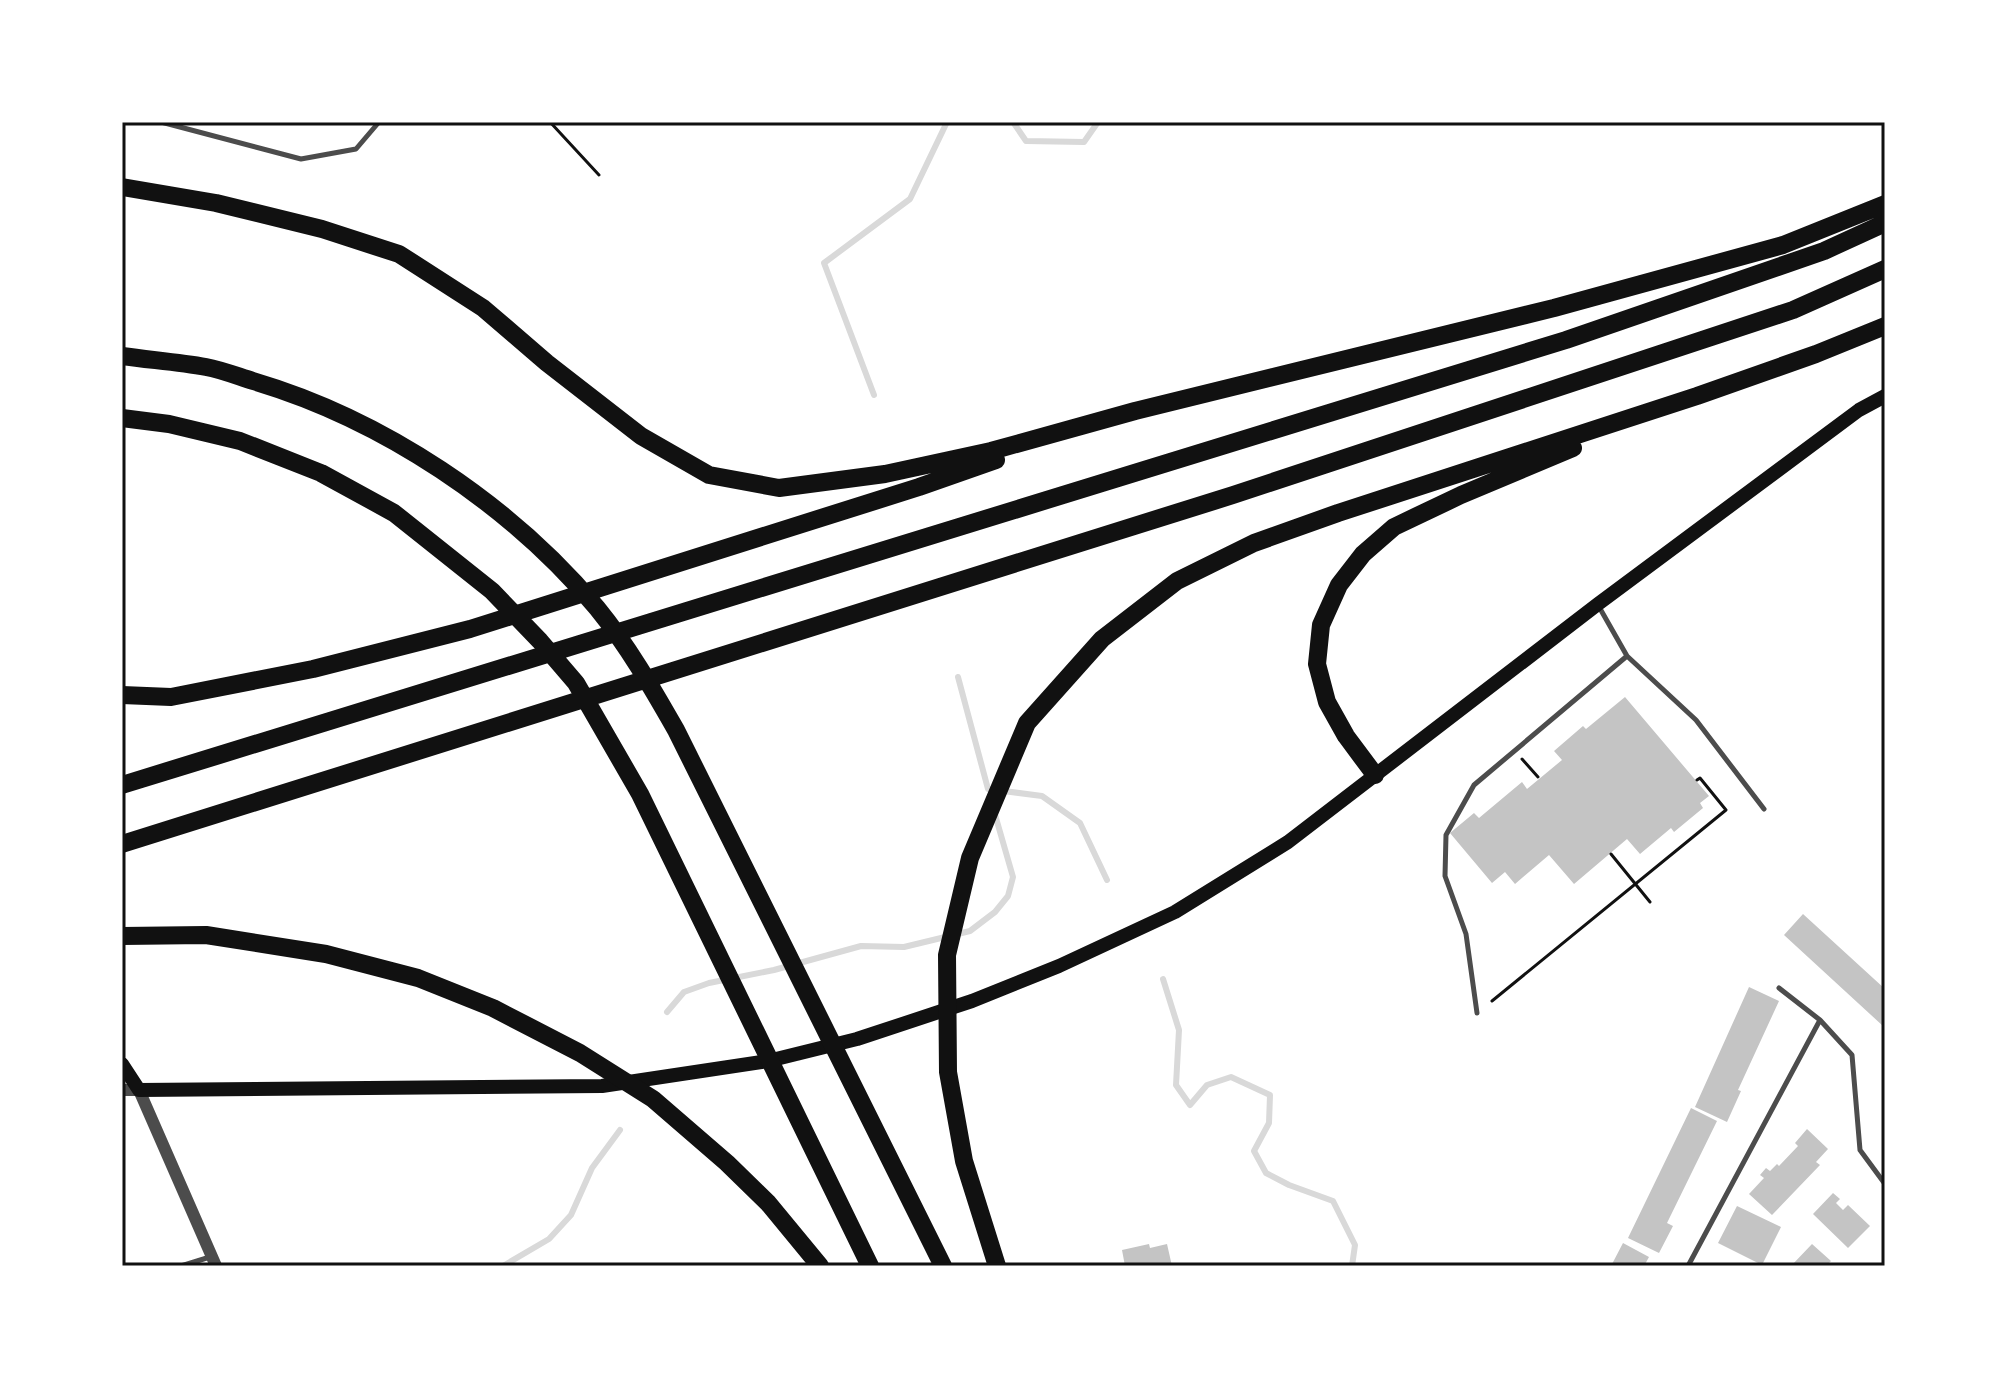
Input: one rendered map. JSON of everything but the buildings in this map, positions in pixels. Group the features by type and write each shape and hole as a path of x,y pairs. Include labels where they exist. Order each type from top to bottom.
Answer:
{"highway":[{"path":"122,187 216,203 322,229 399,254 483,308 547,363 641,436 709,475 779,488 885,474 991,451 1135,411 1554,308 1783,245 1885,204"},
{"path":"122,785 1566,340 1824,251 1885,223"},
{"path":"122,844 1233,495 1793,310 1885,269"},
{"path":"997,1266 964,1161 948,1072 947,955 970,858 1027,723 1102,639 1177,581 1241,550 1338,513 1697,396 1885,326"},
{"path":"122,356 208,368 297,394 368,426 435,467 486,504 556,564 596,607 634,657 676,730 943,1266"},
{"path":"1375,775 1346,736 1327,702 1317,664 1321,625 1339,585 1363,554 1394,527 1461,495 1697,396"},
{"path":"122,695 171,697 313,669 470,629 919,487 1135,411"},
{"path":"122,418 169,424 240,441 321,473 394,513 492,591 576,683 640,794 870,1266"},
{"path":"122,936 206,935 326,954 418,978 493,1008 580,1053 653,1099 768,1203 820,1266"}],"main road":[{"path":"122,1064 139,1090 602,1086 768,1061 857,1039 987,996 1175,912 1288,842 1598,604 1859,410 1885,396"}],"street":[{"path":"122,1090 139,1090 214,1261"}],"lane":[{"path":"161,122 301,159 356,149 379,122"},
{"path":"1598,604 1627,656 1696,720 1764,809"},
{"path":"1477,1013 1466,934 1445,876 1446,835 1474,785 1627,656"},
{"path":"1779,988 1820,1020 1852,1055 1860,1150 1885,1184"},
{"path":"1688,1266 1820,1020"},
{"path":"181,1266 214,1261"}],"path":[{"path":"550,122 599,175"},
{"path":"1515,750 1538,777"},
{"path":"1492,1001 1726,810 1700,778 1697,780"},
{"path":"1611,854 1650,902"}],"waterway":[{"path":"874,395 824,263 910,199 947,122"},
{"path":"1013,122 1026,141 1084,142 1098,122"},
{"path":"958,677 988,789 1042,796 1080,823 1107,880"},
{"path":"667,1012 684,992 709,983 774,970 861,946 904,947 970,931 995,912 1008,896 1013,877 994,811"},
{"path":"1163,979 1179,1030 1176,1085 1190,1105 1207,1085 1231,1077 1270,1095 1269,1123 1254,1151 1266,1173 1333,1201 1355,1245 1352,1266"},
{"path":"503,1266 549,1239 571,1215 592,1168 620,1130"}]}
